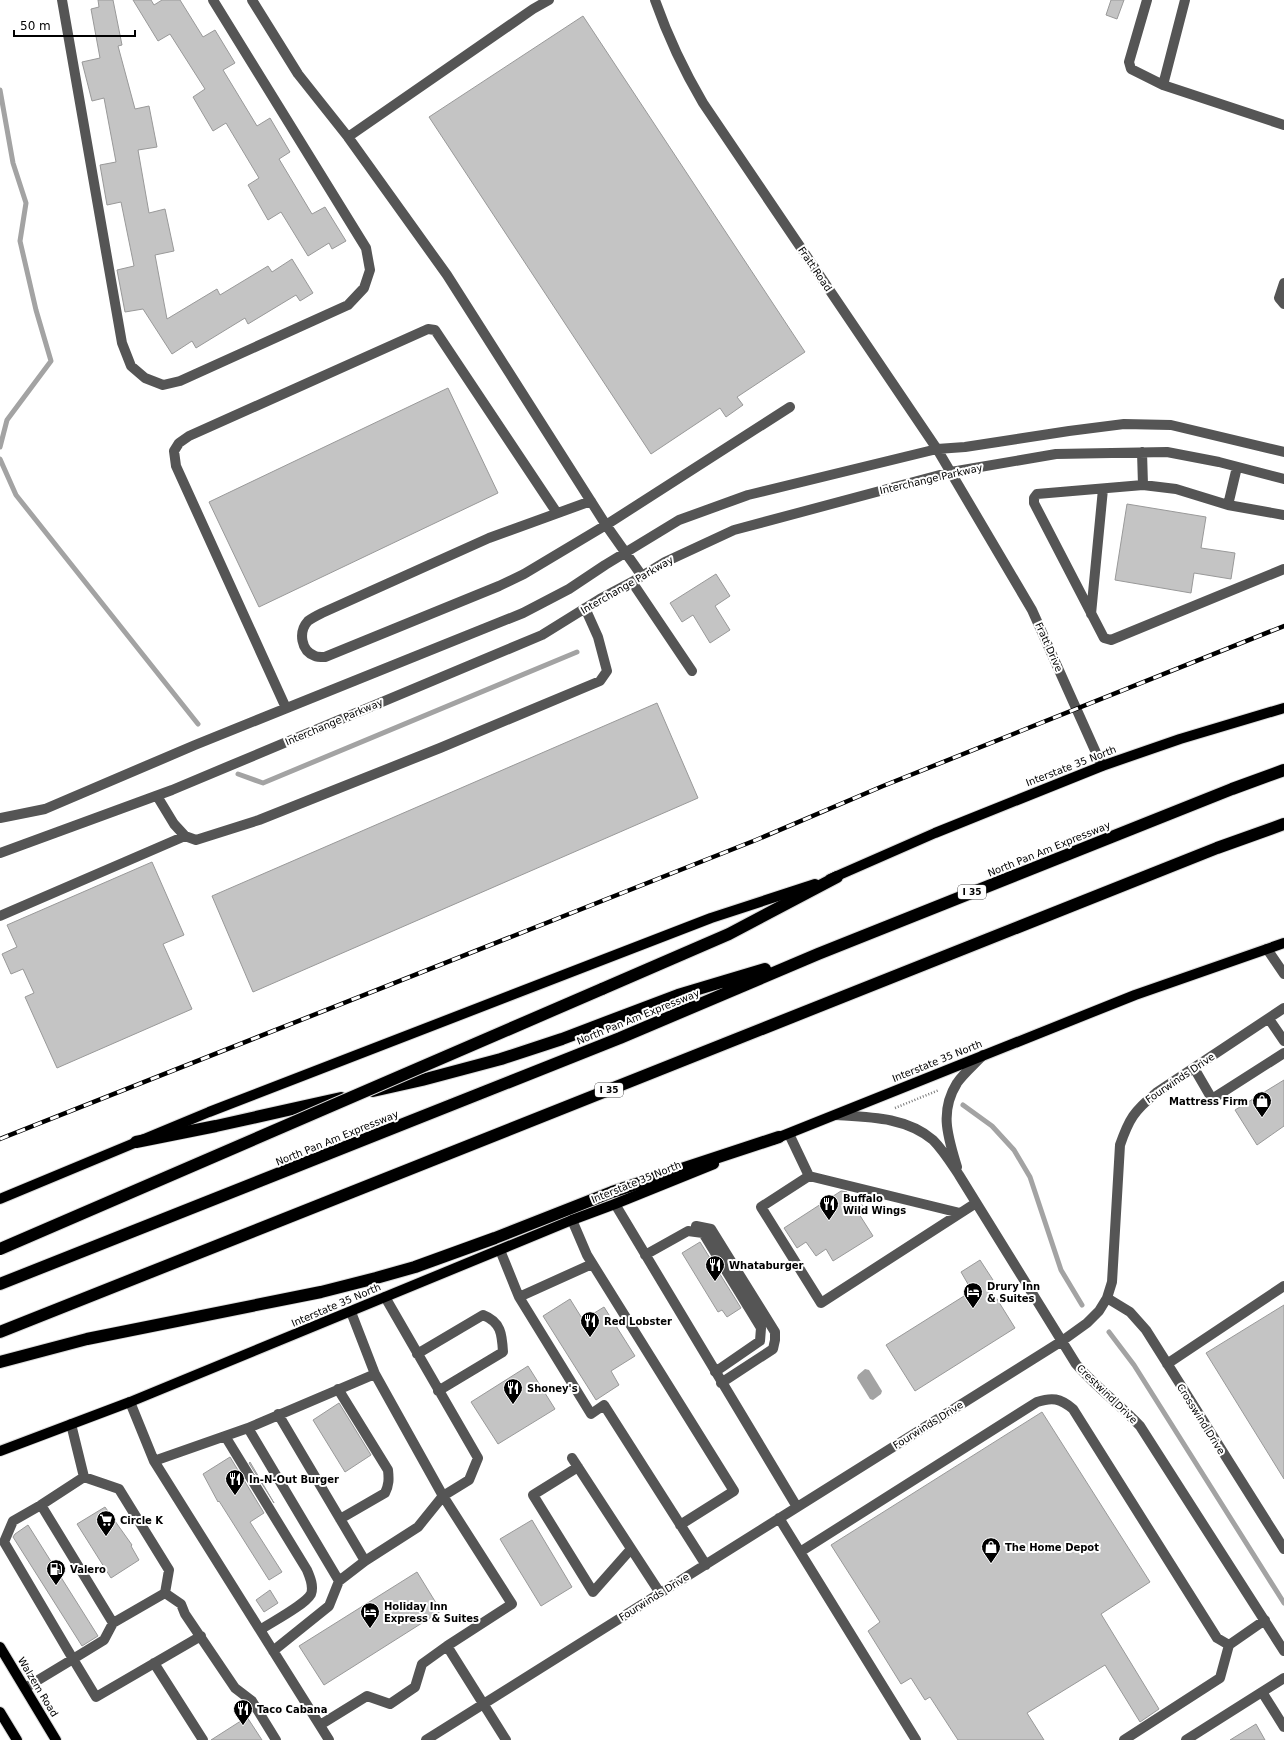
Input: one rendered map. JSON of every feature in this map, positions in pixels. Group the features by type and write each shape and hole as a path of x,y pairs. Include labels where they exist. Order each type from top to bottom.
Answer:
{"highway":[{"name":"North Pan Am Expressway","path":"0,1284 657,1023 818,954 1218,794 1284,770"},
{"name":"I 35","path":"0,1332 1195,857 1284,824"},
{"path":"0,1248 729,934 837,877"},
{"path":"136,1142 216,1126 422,1080 501,1059 562,1040 678,995 818,954"},
{"path":"0,1362 87,1339 321,1292 402,1270 495,1238 612,1192 784,1136"}],"main road":[{"name":"Interstate 35 North","path":"0,1200 136,1142 711,918 837,877 935,833 1102,766 1180,739 1284,708"},
{"name":"Interstate 35 North","path":"1,1451 130,1402 572,1220 983,1055 1135,995 1284,943"},
{"name":"Walzem Road","path":"0,1646 56,1740"},
{"path":"0,1712 18,1740"}],"street":[{"path":"62,0 122,343 131,366 146,378 163,385 180,381 348,305 364,288 370,270 366,248 213,0"},
{"path":"252,0 298,74 348,137 447,275 606,525 642,576"},
{"path":"348,137 533,9 549,0"},
{"name":"Fratt Road","path":"655,0 666,31 682,68 703,103 937,449 986,532"},
{"path":"1148,0 1129,62 1131,69 1163,85 1284,125"},
{"path":"1163,85 1185,0"},
{"path":"1284,282 1279,298 1284,304"},
{"path":"286,708 176,466 174,451 179,443 189,436 428,329 435,330 557,513"},
{"path":"591,501 489,538 322,613 308,622 302,633 301,640 306,649 315,656 324,657 499,586 524,574 606,525 790,407"},
{"path":"0,818 45,809 195,744 523,613 569,590 626,552 679,520 748,495 937,449 965,447 1124,424 1171,425 1284,452"},
{"path":"1142,452 1143,485"},
{"name":"Interchange Parkway","path":"0,853 157,796 542,635 585,608 665,562 734,530 951,472 1056,454 1167,452 1284,479"},
{"path":"1228,505 1236,467"},
{"path":"1284,515 1228,505 1176,489 1143,485 1037,494 1034,498 1034,503 1104,638 1111,640 1284,569"},
{"path":"1091,614 1103,489"},
{"name":"Fratt Drive","path":"986,532 1032,610 1102,766"},
{"path":"632,582 692,671"},
{"path":"157,796 165,810 185,836 196,840 259,820 440,748 600,681 607,671 598,637 585,608"},
{"path":"0,916 185,836"},
{"path":"1267,949 1284,974"},
{"name":"Fourwinds Drive","path":"426,1740 1062,1341 1087,1323 1108,1298 1114,1264 1120,1146 1126,1126 1139,1107 1156,1094 1284,1008"},
{"path":"1269,1019 1284,1042"},
{"path":"1194,1068 1212,1099 1284,1054"},
{"name":"Crestwind Drive","path":"959,1175 946,1125 946,1111 958,1083 983,1055"},
{"name":"Crestwind Drive","path":"836,1114 875,1117 900,1122 919,1130 933,1141 942,1151 959,1175 1076,1364 1089,1379 1124,1408 1140,1426 1284,1651"},
{"path":"784,1136 809,1176 960,1213"},
{"path":"809,1176 762,1207 821,1303 976,1203"},
{"path":"615,1204 721,1383 797,1507"},
{"path":"572,1220 586,1255 734,1492 680,1525"},
{"path":"645,1255 695,1226 711,1229 775,1332 773,1349 721,1383"},
{"path":"688,1231 703,1233 761,1328 760,1341 715,1372"},
{"path":"500,1250 519,1297 591,1414 604,1405 706,1564"},
{"path":"519,1297 592,1264"},
{"path":"1166,1364 1284,1286"},
{"path":"273,1651 329,1606 339,1581 366,1561 418,1527 444,1496 469,1480 478,1458 385,1297"},
{"name":"Crosswind Drive","path":"1108,1298 1130,1312 1146,1330 1166,1364 1284,1548"},
{"path":"320,1725 367,1696 390,1704 415,1688 422,1664 512,1604 444,1496 375,1374 351,1312"},
{"path":"417,1354 482,1315 492,1318 502,1333 503,1352 438,1391"},
{"path":"154,1461 248,1428 375,1374"},
{"path":"338,1390 388,1470 389,1479 385,1493 340,1519"},
{"path":"800,1552 1037,1402 1051,1398 1058,1399 1073,1409 1217,1638 1229,1645"},
{"path":"130,1402 154,1461 329,1740"},
{"path":"278,1414 366,1561"},
{"path":"71,1424 84,1477"},
{"path":"248,1428 339,1581"},
{"path":"225,1436 307,1570 312,1583 311,1594 304,1602 260,1630"},
{"path":"572,1458 660,1593"},
{"path":"578,1467 533,1495 593,1592 631,1549"},
{"path":"84,1477 13,1521 4,1542 96,1697 201,1636"},
{"path":"84,1477 119,1489 169,1570 166,1593"},
{"path":"41,1505 113,1623"},
{"path":"779,1518 916,1740"},
{"path":"25,1688 104,1640 113,1623 166,1593"},
{"path":"166,1593 181,1604 185,1614 235,1688 252,1701 276,1740"},
{"path":"1124,1740 1220,1678 1229,1645 1265,1620"},
{"path":"447,1646 506,1740"},
{"path":"154,1663 203,1740"},
{"path":"1189,1739 1284,1678"},
{"path":"1262,1692 1284,1727"}],"path":[{"path":"891,1110 945,1088"}],"shaded area":[{"path":"865,1369 869,1370 882,1391 881,1394 873,1400 870,1399 857,1378 858,1375"}],"building":[{"path":"98,0 113,0 122,45 118,46 135,109 149,106 157,147 138,150 149,213 165,209 174,251 155,255 167,319 217,289 220,295 268,266 272,272 292,259 313,293 300,301 296,295 248,324 245,318 196,348 192,341 172,354 143,309 125,312 117,270 134,266 121,202 107,205 100,165 116,162 104,98 92,101 82,62 100,58 91,9 99,7"},
{"path":"133,0 151,0 154,5 162,0 180,0 203,37 215,30 235,63 223,70 257,126 270,118 290,152 279,159 312,214 325,207 346,241 332,249 329,243 308,256 281,212 268,220 248,185 259,178 226,123 213,131 193,97 205,89 170,34 158,41"},
{"path":"1111,0 1124,0 1117,19 1106,15"},
{"path":"583,16 805,352 737,397 743,405 726,417 720,408 651,454 429,117"},
{"path":"448,388 498,493 259,607 209,502"},
{"path":"1127,504 1206,517 1201,548 1235,553 1231,579 1194,573 1191,593 1115,580"},
{"path":"716,574 730,596 715,606 730,630 710,643 693,615 682,622 670,603"},
{"path":"657,703 698,798 253,992 212,896"},
{"path":"152,862 184,935 163,944 192,1009 57,1068 25,997 34,993 23,969 11,974 2,954 17,947 7,925"},
{"name":"Mattress Firm","path":"1284,1080 1284,1126 1257,1145 1235,1110"},
{"name":"Buffalo Wild Wings","path":"841,1191 847,1192 854,1203 859,1200 865,1210 859,1214 873,1236 833,1261 826,1249 816,1256 806,1242 797,1248 784,1228"},
{"name":"Whataburger","path":"700,1242 741,1308 727,1317 722,1310 718,1312 682,1253"},
{"name":"Drury Inn & Suites","path":"980,1260 993,1280 987,1283 1015,1328 915,1391 886,1345 972,1291 961,1272"},
{"name":"Red Lobster","path":"570,1299 583,1320 604,1307 635,1356 611,1371 619,1385 596,1400 543,1316"},
{"path":"1284,1305 1284,1479 1206,1353"},
{"name":"Shoney's","path":"528,1366 555,1409 498,1444 471,1402"},
{"path":"339,1403 371,1455 345,1472 313,1420"},
{"name":"The Home Depot","path":"1042,1412 1150,1582 1101,1614 1159,1709 1140,1722 1105,1665 1027,1713 1044,1740 958,1740 930,1697 925,1700 911,1678 901,1684 868,1631 880,1622 831,1545"},
{"name":"In-N-Out Burger","path":"230,1457 264,1513 250,1522 282,1572 269,1580 219,1501 218,1502 203,1474"},
{"path":"250,1462 274,1503 249,1463"},
{"name":"Circle K","path":"105,1507 132,1545 131,1546 139,1560 111,1578 77,1524"},
{"path":"532,1520 572,1587 541,1606 500,1539"},
{"name":"Valero","path":"28,1525 98,1636 82,1646 13,1537"},
{"name":"Holiday Inn Express & Suites","path":"417,1572 441,1611 324,1685 299,1646"},
{"path":"270,1590 278,1603 264,1612 256,1600"},
{"name":"Taco Cabana","path":"247,1717 262,1740 211,1740"},
{"path":"1256,1724 1265,1740 1230,1740"}],"waterway":[{"path":"0,90 13,163 26,203 20,241 36,310 51,361 7,420 0,447"},
{"path":"0,459 16,495 198,724"},
{"path":"238,774 263,783 577,652"},
{"path":"963,1105 992,1126 1014,1150 1030,1177 1061,1270 1082,1305"},
{"path":"1109,1332 1134,1365 1284,1603"}],"railway":[{"path":"0,1139 756,840 883,786 1284,626"}],"place":[{"name":"Mattress Firm","path":"1262,1118"},
{"name":"Buffalo Wild Wings","path":"829,1221"},
{"name":"Whataburger","path":"715,1282"},
{"name":"Drury Inn & Suites","path":"973,1309"},
{"name":"Red Lobster","path":"590,1338"},
{"name":"Shoney's","path":"513,1405"},
{"name":"In-N-Out Burger","path":"235,1496"},
{"name":"Circle K","path":"106,1537"},
{"name":"The Home Depot","path":"991,1564"},
{"name":"Valero","path":"56,1586"},
{"name":"Holiday Inn Express & Suites","path":"370,1629"},
{"name":"Taco Cabana","path":"243,1726"}]}
